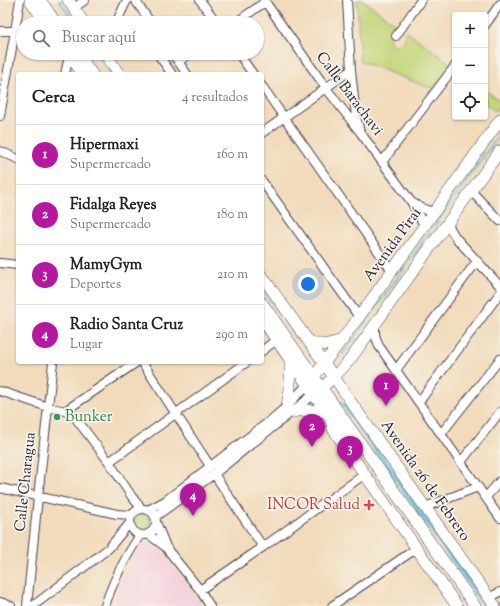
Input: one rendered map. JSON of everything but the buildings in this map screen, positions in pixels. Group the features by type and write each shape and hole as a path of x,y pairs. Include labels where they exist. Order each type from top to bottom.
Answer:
{"main road":[{"path":"30,0 41,16"},
{"path":"40,0 51,16"},
{"path":"48,0 59,16"},
{"path":"71,4 79,16"},
{"path":"109,60 118,72"},
{"path":"84,63 91,72"},
{"path":"84,63 97,72"},
{"name":"Avenida Piraí","path":"311,381 359,317 500,120"},
{"name":"Avenida Piraí","path":"318,391 349,361 437,237 499,157"},
{"path":"437,209 441,219 447,221 450,220"},
{"path":"422,229 436,235 437,237"},
{"name":"Avenida 26 de Febrero","path":"264,279 325,363 347,397 492,602"},
{"name":"Avenida 26 de Febrero","path":"264,306 318,391 475,606"},
{"name":"Avenida 26 de Febrero","path":"264,323 290,361 311,381"},
{"path":"309,341 324,345 342,340"},
{"path":"290,361 290,409 309,409 328,415"},
{"path":"347,397 346,372 349,361"},
{"name":"Avenida 26 de Febrero","path":"318,391 333,429 457,606"},
{"name":"Avenida 26 de Febrero","path":"328,415 339,424 467,606"}],"street":[{"path":"17,16 20,0"},
{"path":"71,4 85,0"},
{"path":"119,16 127,0"},
{"path":"135,0 146,16"},
{"path":"200,0 212,16"},
{"path":"347,0 356,117 360,132"},
{"path":"396,36 421,0"},
{"path":"244,16 264,1"},
{"name":"Calle Barachavi","path":"264,1 326,88 412,203 422,229"},
{"path":"488,21 500,4"},
{"path":"0,116 16,25"},
{"path":"0,31 15,31"},
{"path":"66,72 69,60"},
{"path":"162,60 171,72"},
{"path":"181,60 178,62 184,72"},
{"path":"243,60 252,72"},
{"path":"264,132 352,70"},
{"path":"382,162 452,70"},
{"path":"264,89 392,271"},
{"path":"0,151 16,158"},
{"path":"264,184 359,317"},
{"path":"472,190 500,221"},
{"path":"412,203 423,209 432,211 437,209"},
{"path":"450,220 456,238 500,286"},
{"path":"437,237 456,238"},
{"path":"396,370 477,261"},
{"path":"0,263 16,265"},
{"path":"419,402 500,293"},
{"path":"375,324 375,335 379,346 500,518"},
{"path":"264,349 276,340"},
{"path":"361,344 371,342 379,346"},
{"path":"441,434 500,358"},
{"name":"Calle Charagua","path":"27,606 53,364"},
{"path":"65,411 134,364"},
{"path":"143,364 210,466"},
{"path":"109,462 244,364"},
{"path":"106,605 114,581 129,552 144,535 153,529 155,520 214,474 290,409 311,381"},
{"path":"0,390 48,407 65,411 74,416 109,462 132,497 145,509 151,512 167,549 200,590 210,606"},
{"path":"33,606 109,548 137,510 145,509 165,501 271,420 318,391"},
{"path":"461,462 500,412"},
{"path":"214,474 263,547"},
{"path":"200,590 365,474"},
{"path":"486,498 500,480"},
{"path":"425,507 478,487"},
{"path":"0,488 131,518"},
{"path":"132,497 131,528 134,532 144,535 167,549"},
{"path":"332,606 417,548"},
{"path":"492,602 500,592"},
{"path":"0,602 11,606"}],"shaded area":[{"path":"151,545 160,548 201,606 113,606 112,604 135,554 144,546"}],"green space":[{"path":"357,0 363,0 399,27 390,33 390,40 394,45 401,44 403,42 406,31 451,64 433,89 360,61"},
{"path":"488,92 500,101 500,104 495,111 488,105"},
{"path":"139,514 145,514 150,519 148,528 145,530 139,530 134,525 134,519"}],"waterway":[{"path":"59,0 70,16"},
{"path":"102,60 111,72"},
{"path":"441,216 500,134"},
{"path":"433,228 438,221"},
{"path":"342,355 430,232"},
{"path":"264,292 300,341"},
{"path":"345,405 486,606"}],"place":[{"name":"Hipermaxi","path":"386,406"},
{"name":"Bunker","path":"57,417"},
{"name":"Fidalga Reyes","path":"312,447"},
{"name":"MamyGym","path":"350,469"},
{"name":"INCOR Salud","path":"369,505"},
{"name":"Radio Santa Cruz","path":"193,516"}]}
